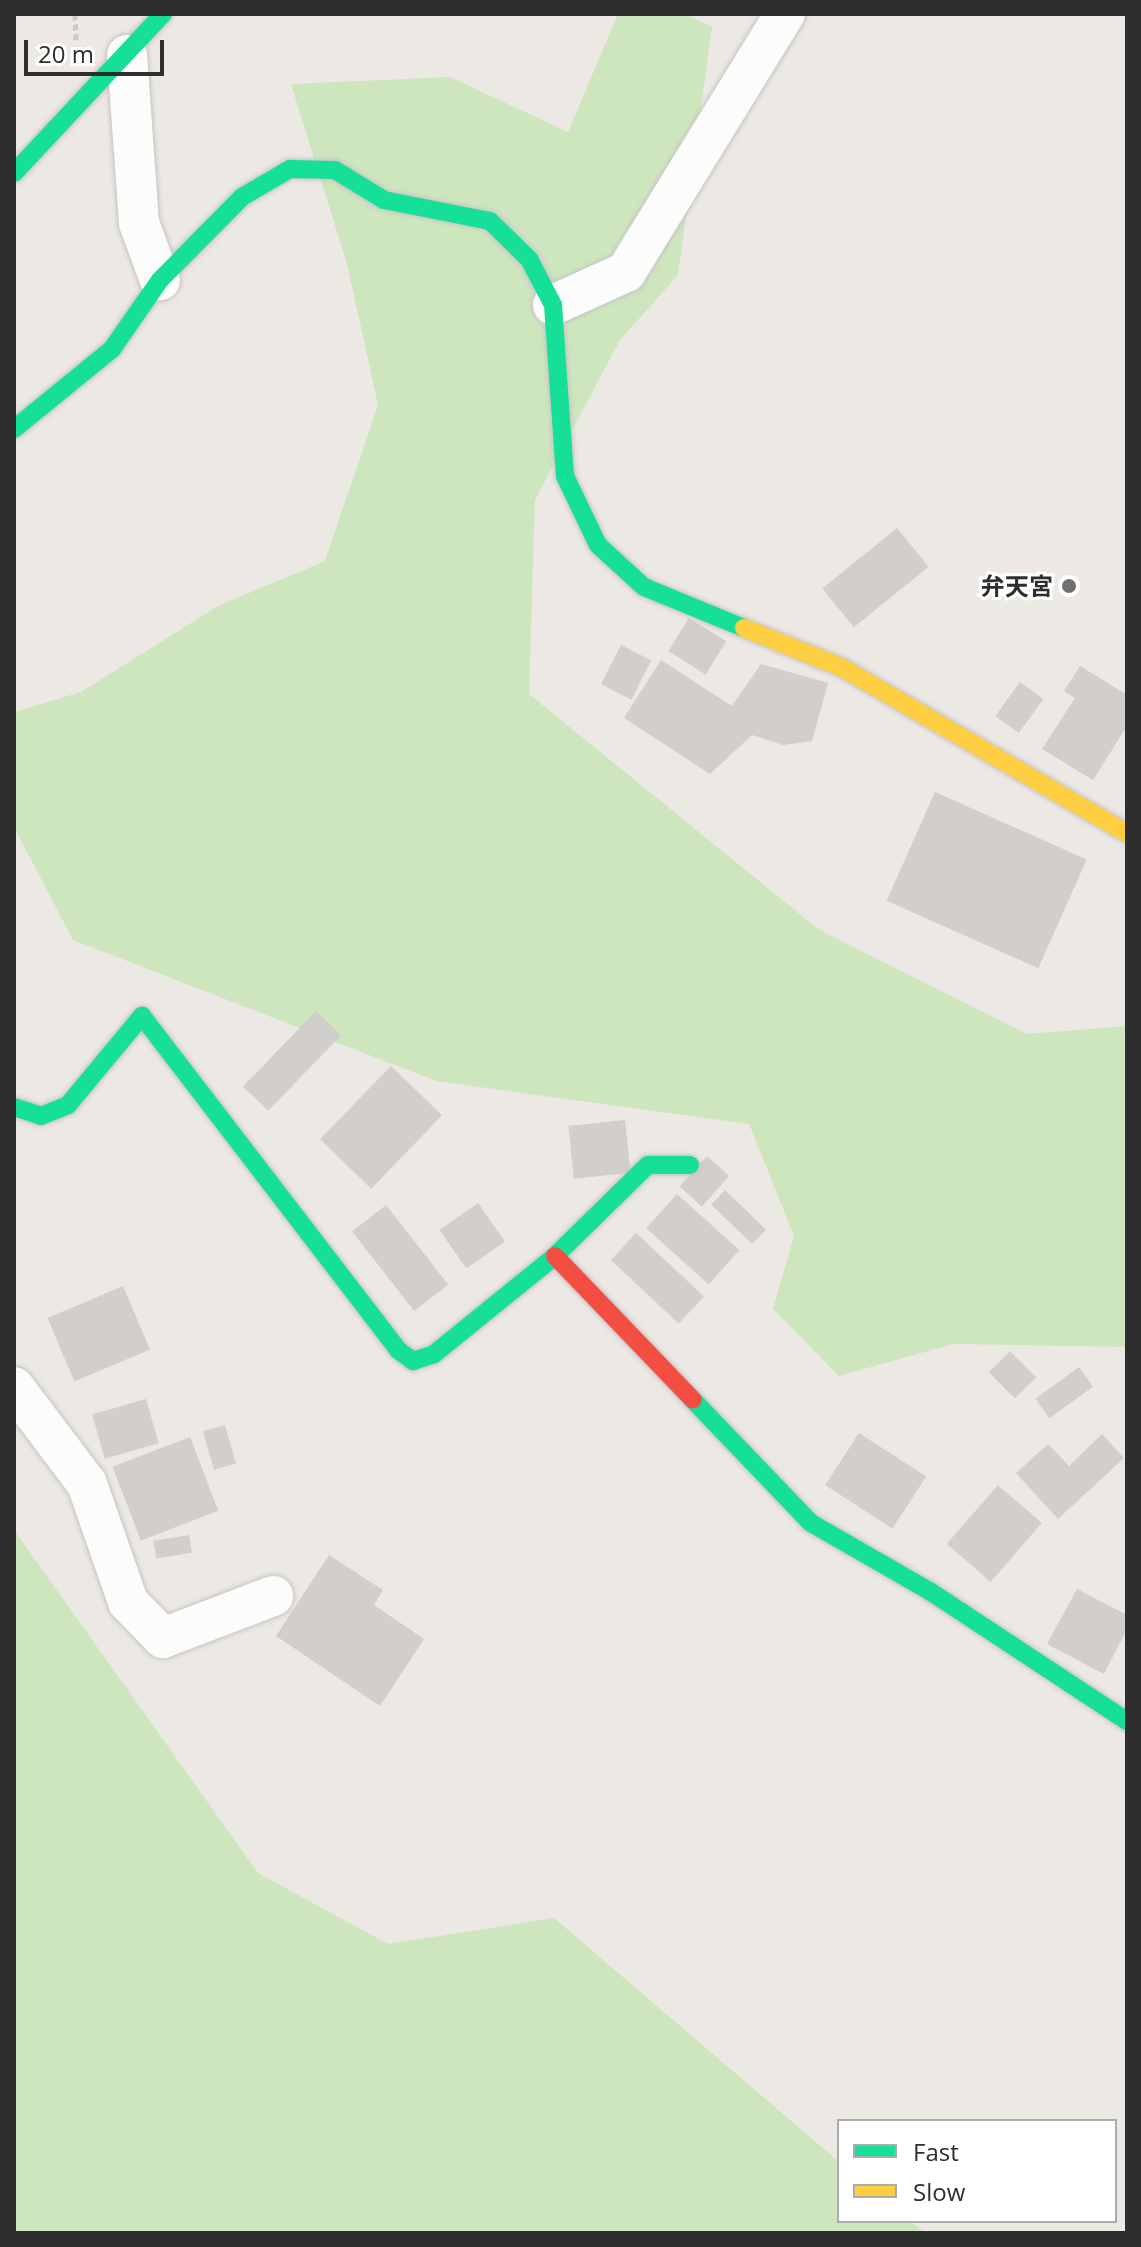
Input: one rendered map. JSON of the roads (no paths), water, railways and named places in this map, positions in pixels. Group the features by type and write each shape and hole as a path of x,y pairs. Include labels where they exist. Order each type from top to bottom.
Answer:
{"main road":[{"path":"14,173 163,14"},
{"path":"14,429 112,349 160,280 242,197 290,169 335,170 384,200 490,221 529,259 553,305 565,476 598,545 644,587 843,668 1127,833"},
{"path":"14,1107 41,1116 68,1105 142,1016 398,1350 413,1361 434,1354 555,1256 648,1165 690,1165"},
{"path":"555,1256 811,1523 931,1592 1127,1721"}],"street":[{"path":"553,305 626,272 785,14"},
{"path":"127,55 139,223 160,280"},
{"path":"14,1387 87,1484 128,1602 163,1638 273,1596"}],"place":[{"name":"弁天宮","path":"1069,586"}]}
